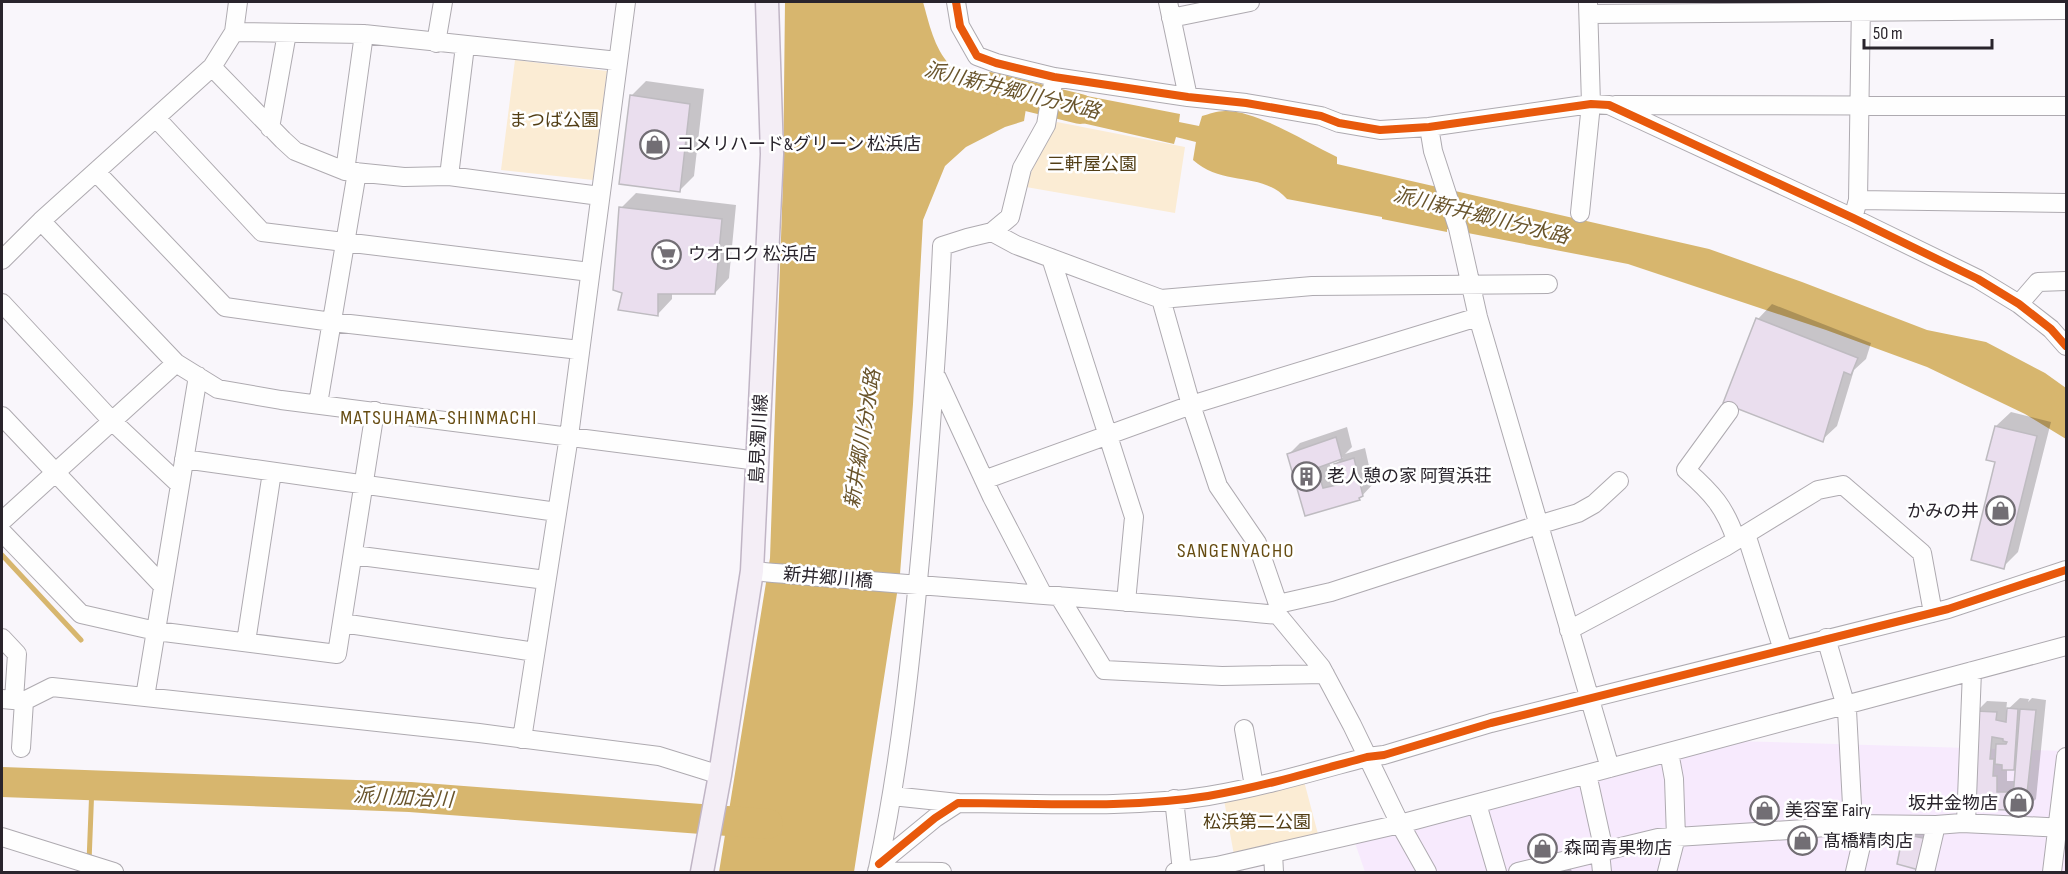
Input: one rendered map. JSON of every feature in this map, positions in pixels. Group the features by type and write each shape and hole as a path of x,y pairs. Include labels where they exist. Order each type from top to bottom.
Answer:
{"main road":[{"name":"島見濁川線","path":"703,868 762,572 758,461 772,154 767,2"}],"street":[{"path":"2,260 41,221 212,67 234,32 238,2"},
{"path":"436,43 443,2"},
{"path":"522,739 569,436 626,2"},
{"path":"956,2 960,26 977,56 996,63 1054,77 1188,97 1246,103 1321,116 1339,123 1380,130 1430,127 1600,104 1859,107 2067,106"},
{"path":"1188,97 1170,10 1250,2"},
{"path":"1853,218 1858,200 1861,6"},
{"path":"1580,213 1600,104 1588,8 1980,6 2067,10"},
{"path":"234,32 364,34 618,61"},
{"path":"270,128 287,33"},
{"path":"318,404 345,240 364,34"},
{"path":"449,176 465,46"},
{"path":"212,67 270,128 296,151 351,171 404,177 449,176 600,196"},
{"path":"878,869 892,796 912,651 911,585 936,376 942,246 992,232 1010,217 1022,168 1046,125 1054,77"},
{"path":"1600,104 1853,218 1978,279 2019,304 2051,329 2067,346"},
{"path":"156,118 262,232 345,240 590,272"},
{"path":"1430,127 1433,151 1458,228 1478,317 1610,768"},
{"path":"96,172 225,307 332,322 580,350"},
{"path":"1858,200 2067,203"},
{"path":"41,221 176,363 218,389 281,400 758,461"},
{"path":"992,232 1016,245 1161,299 1312,286 1548,284"},
{"path":"1051,258 1134,517 1126,602"},
{"path":"2019,304 2038,282 2067,281"},
{"path":"1161,299 1191,405 1218,486 1257,543 1278,610 1324,674 1427,873"},
{"path":"2,303 112,421 180,485"},
{"path":"984,480 1191,405 1478,317"},
{"path":"2,521 176,363"},
{"path":"145,697 198,376"},
{"path":"936,376 984,480 1051,596 1104,670 1222,676 1324,674"},
{"path":"2,532 81,614 156,631 337,654 375,411"},
{"path":"1729,411 1686,470 1711,492 1741,537 1783,650"},
{"path":"2,416 163,586"},
{"path":"184,459 557,513"},
{"path":"246,642 272,472"},
{"name":"新井郷川橋","path":"762,572 1126,602 1278,610 1578,513 1594,504 1619,481"},
{"path":"1569,630 1741,537 1818,490 1843,484 1922,553 1933,613"},
{"path":"353,555 546,580"},
{"path":"892,796 958,803 1132,803 1206,796 1384,755 1491,723 1933,613 2067,570"},
{"path":"342,622 535,652"},
{"path":"2,638 17,654 9,667 21,748"},
{"path":"1826,638 1846,705 1860,824 1855,873"},
{"path":"1174,799 1178,872 1217,866 1400,824 2067,646"},
{"path":"1966,823 1972,671"},
{"path":"13,700 52,687 659,756 720,775"},
{"path":"1244,729 1254,786"},
{"path":"1667,873 1676,837 1674,779 1669,752"},
{"path":"2052,873 2061,828 2067,758"},
{"path":"1587,774 1602,852 1602,873"},
{"path":"878,869 934,818 958,803"},
{"path":"1477,804 1497,873"},
{"path":"1518,873 1658,838 1860,824 1966,823 2061,828"},
{"path":"1925,873 1936,825"},
{"path":"2,837 105,871"},
{"path":"1273,853 1274,873"},
{"path":"878,869 942,873"}],"shaded area":[{"path":"1735,741 2066,751 2066,872 1365,872 1354,840"}],"green space":[{"name":"まつば公園","path":"515,60 607,71 593,180 501,170"},
{"name":"三軒屋公園","path":"1057,122 1185,147 1175,213 1026,187 1032,170"},
{"name":"松浜第二公園","path":"1304,781 1318,834 1264,850 1234,855 1224,800"}],"water":[{"name":"新井郷川分水路","path":"785,2 923,2 936,43 950,65 966,74 1029,90 1024,121 1005,127 966,147 945,166 923,220 913,404 900,574 854,872 719,872 770,558 783,180"},
{"path":"1061,91 1180,114 1179,122 1199,126 1202,116 1225,111 1238,112 1282,128 1337,157 1337,164 1709,249 1927,330 1986,342 2045,373 2066,388 2066,439 2025,414 1927,367 1826,330 1628,264 1447,229 1447,232 1287,199 1277,190 1266,185 1217,174 1205,168 1193,160 1196,142 1176,137 1174,144 1056,117"}],"building":[{"name":"コメリハード&グリーン 松浜店","path":"630,95 690,104 680,192 619,184"},
{"name":"ウオロク 松浜店","path":"619,207 722,219 715,294 658,294 658,316 618,310 622,293 613,290"},
{"path":"1756,318 1858,358 1851,375 1844,372 1823,442 1723,403"},
{"name":"かみの井","path":"1995,426 2037,436 2004,569 1971,560 1995,462 1986,460"},
{"name":"老人憩の家 阿賀浜荘","path":"1336,437 1342,459 1317,468 1323,488 1341,484 1334,464 1354,458 1363,496 1359,498 1360,500 1305,516 1287,454"},
{"path":"2007,708 2018,709 2014,770 2002,770 2002,765 1995,764 1996,744 2006,744 2007,742 2003,739 1992,737 1990,759 1994,759 1993,776 1997,776 1997,792 2010,792 2009,810 1971,809 1975,711 1997,712 1996,720 2006,722"},
{"path":"2020,709 2036,710 2025,812 2012,810"},
{"path":"1903,834 1928,839 1919,870 1897,864"}],"waterway":[{"name":"派川新井郷川分水路","path":"990,87 1080,109"},
{"path":"2,555 81,640"},
{"name":"派川加治川","path":"2,782 410,797 768,824"},
{"path":"89,862 92,785"}],"cycle path":[{"path":"956,2 960,26 977,56 996,63 1054,77 1188,97 1246,103 1321,116 1339,123 1380,130 1429,127 1591,104 1609,105 1853,218 1978,279 2019,304 2051,329 2066,346"},
{"path":"879,864 935,818 958,803 1146,803 1228,792 1367,757 1384,755 1491,723 1948,609 2066,570"}],"place":[{"name":"コメリハード&グリーン 松浜店","path":"655,144"},
{"name":"ウオロク 松浜店","path":"667,254"},
{"name":"老人憩の家 阿賀浜荘","path":"1306,476"},
{"name":"かみの井","path":"2000,511"},
{"name":"坂井金物店","path":"2019,803"},
{"name":"美容室 Fairy","path":"1764,810"},
{"name":"髙橋精肉店","path":"1802,841"},
{"name":"森岡青果物店","path":"1543,848"}],"district":[{"name":"MATSUHAMA-SHINMACHI","path":"439,418"},
{"name":"SANGENYACHO","path":"1236,551"}]}
